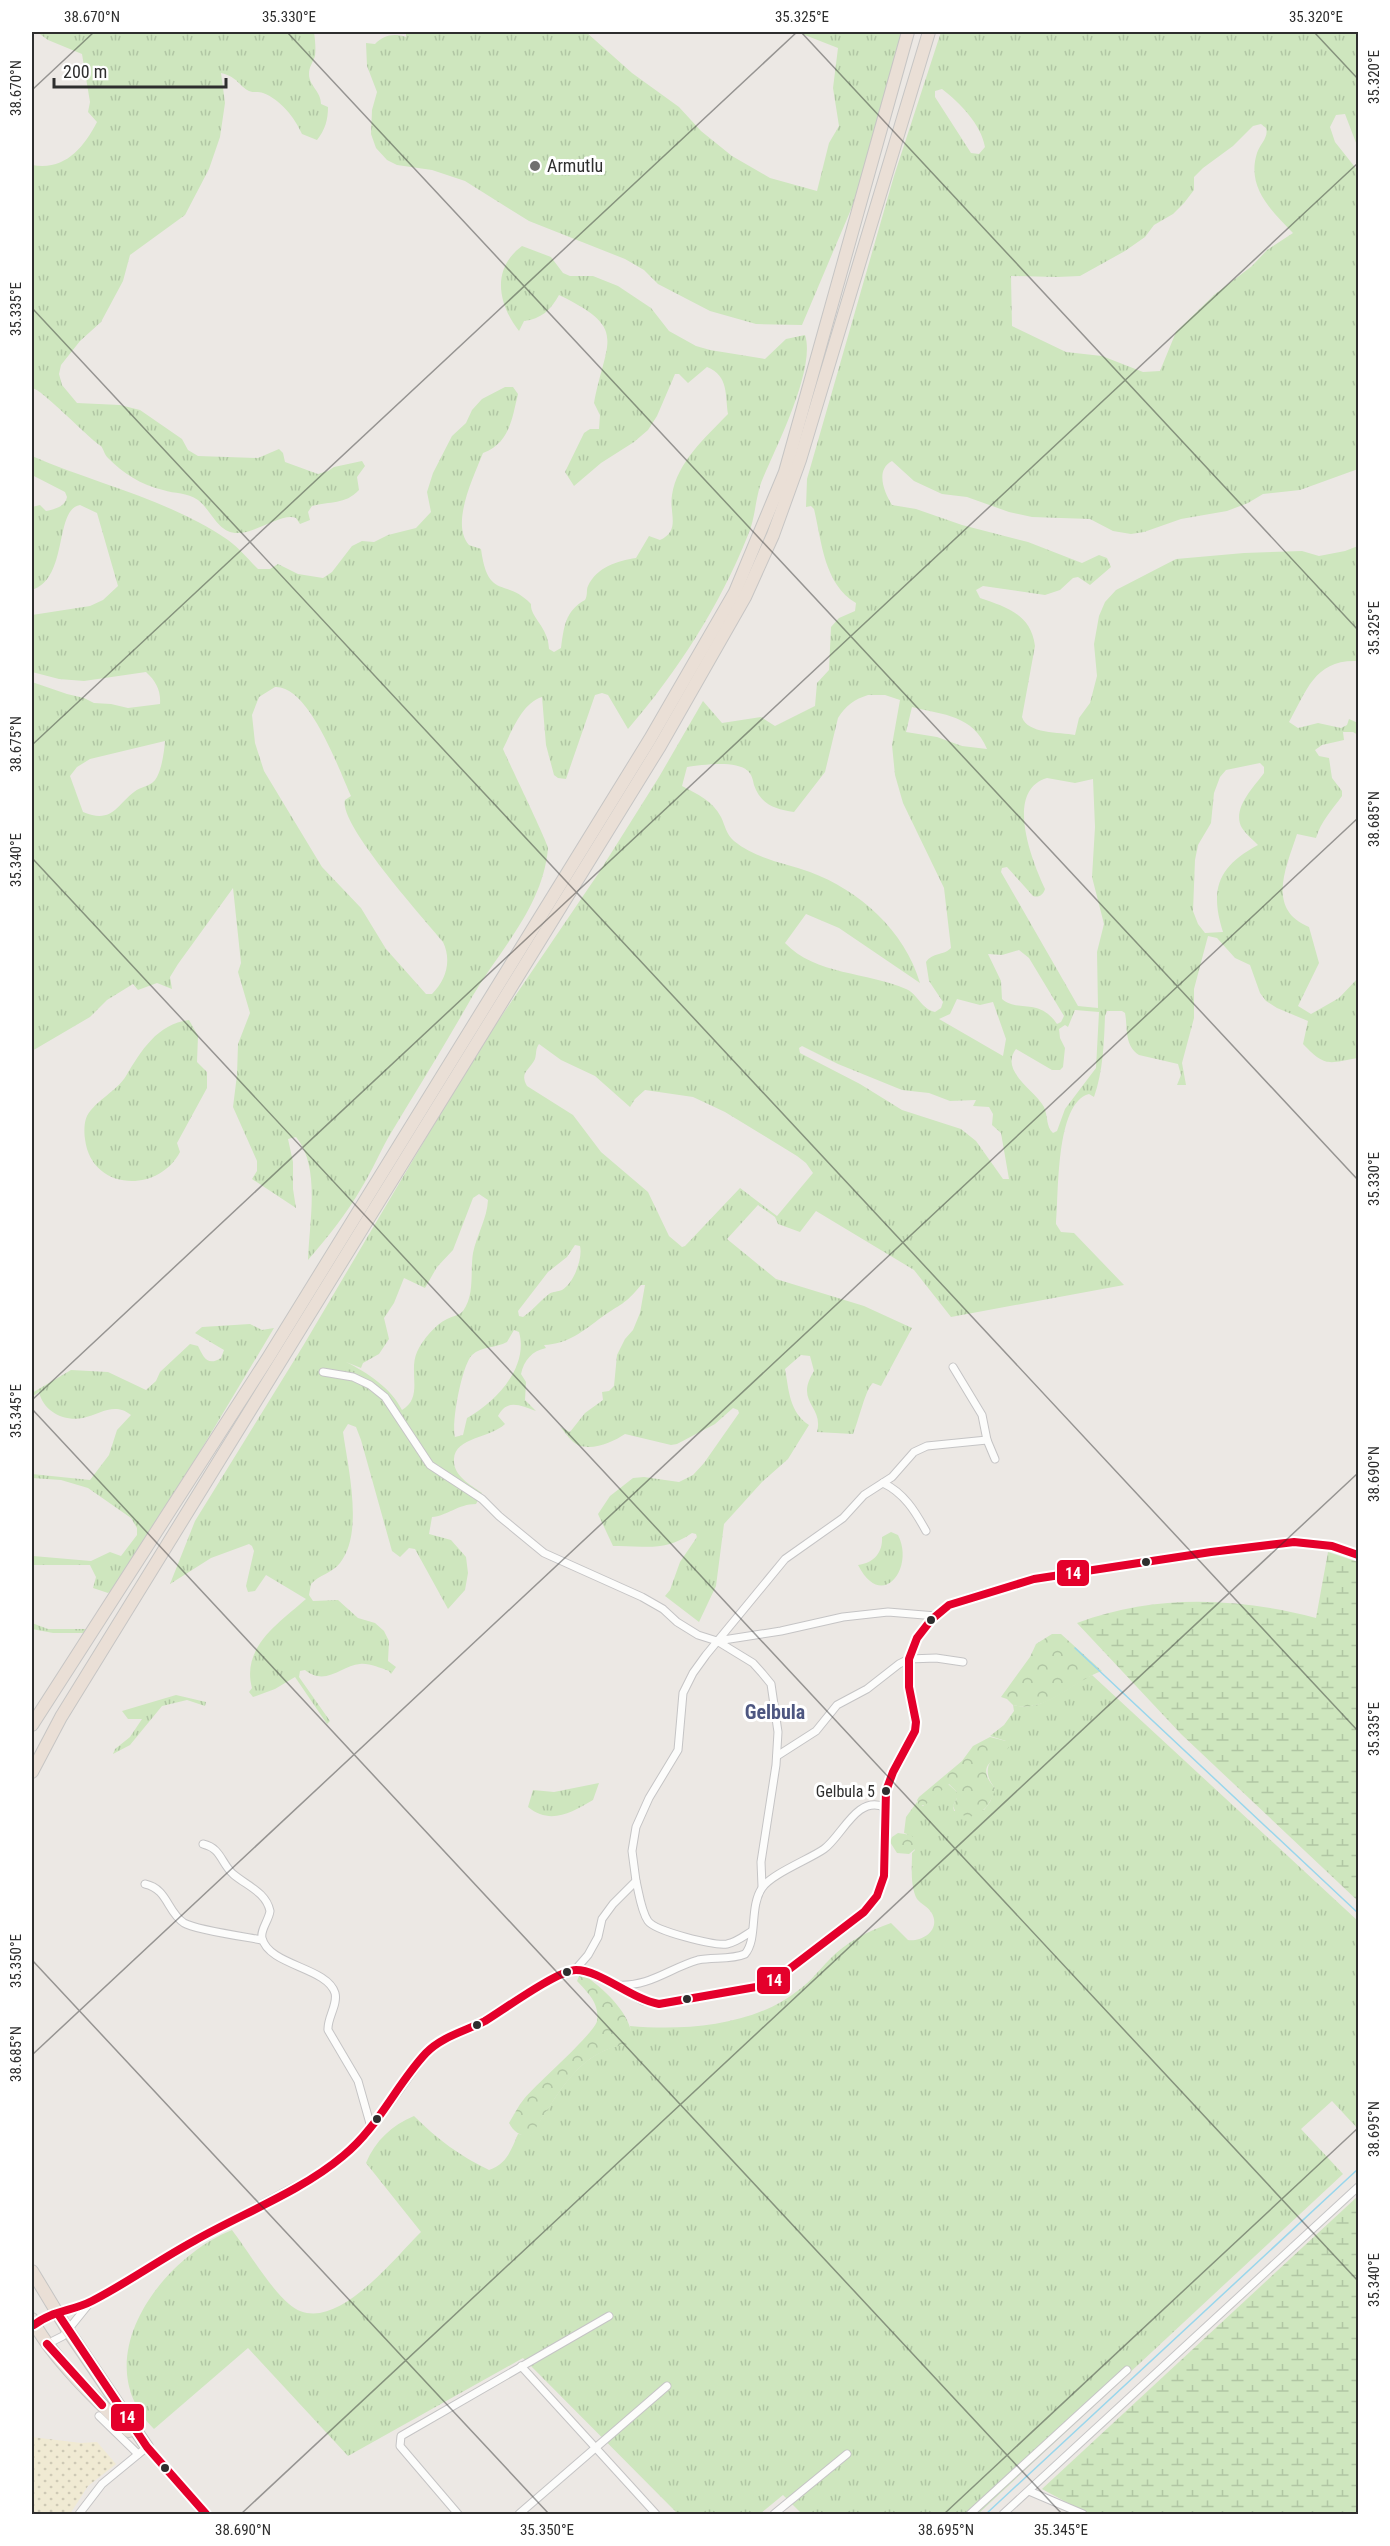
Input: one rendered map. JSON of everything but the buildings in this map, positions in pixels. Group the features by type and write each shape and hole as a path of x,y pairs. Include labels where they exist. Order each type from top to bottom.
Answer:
{"highway":[{"path":"32,1725 42,1706 281,1338 650,739 735,592 785,472 908,32"},
{"path":"32,1772 61,1717 660,746 745,597 773,535 800,460 929,32"},
{"path":"32,2271 142,2451"},
{"path":"33,2322 47,2344 142,2451"}],"main road":[{"path":"142,2451 206,2514"}],"street":[{"path":"953,1367 982,1415 987,1440 995,1459"},
{"path":"323,1372 352,1377 370,1385 384,1396 430,1465 482,1499 544,1553 642,1597 663,1609 677,1622 698,1635 717,1641 753,1664 771,1684 778,1732 777,1756 761,1862 762,1886 753,1908 750,1947 741,1955 698,1960 647,1983 631,1986 614,1984"},
{"path":"752,1931 729,1944 716,1945 655,1928 646,1918 636,1881 632,1851 636,1827 649,1797 678,1750 684,1693 693,1672 785,1559 843,1518 864,1495 892,1477 914,1452 927,1446 987,1440"},
{"path":"883,1483 892,1487 911,1505 926,1531"},
{"path":"575,1970 600,1977 643,2001 659,2004 756,1987 775,1980 864,1912 877,1896 884,1876 886,1791 893,1772 915,1731 916,1722 909,1687 909,1659 917,1638 949,1605 1034,1579 1294,1542 1332,1546 1359,1555"},
{"path":"717,1641 888,1612 936,1616"},
{"path":"777,1756 816,1731 837,1705 867,1689 899,1664 909,1659 936,1658 963,1662"},
{"path":"762,1886 825,1848 862,1808 873,1804 884,1807"},
{"path":"203,1844 216,1849 232,1873 266,1900 270,1917 261,1932 262,1940"},
{"path":"33,2322 91,2302 193,2241 324,2171 346,2154 370,2127 426,2053 441,2041 484,2021 549,1981 575,1970 588,1955 603,1919 613,1904 636,1881"},
{"path":"146,1884 157,1888 177,1916 187,1924 262,1940 278,1957 323,1980 334,1990 335,2000 328,2030 358,2081 370,2127"},
{"path":"1003,2514 1359,2187"},
{"path":"47,2344 63,2336 91,2302"},
{"path":"458,2514 400,2446 399,2438 609,2316"},
{"path":"521,2366 656,2514"},
{"path":"970,2514 1127,2370"},
{"path":"519,2514 667,2386"},
{"path":"79,2514 102,2484 142,2451 99,2416"},
{"path":"774,2514 847,2454"},
{"path":"1029,2491 1083,2514"}],"green space":[{"path":"37,32 314,32 315,56 309,74 321,104 328,107 325,125 317,140 302,134 281,104 261,92 249,91 235,79 221,73 225,103 220,137 209,169 185,215 130,255 123,281 101,322 80,341 61,365 59,374 62,385 77,403 120,405 140,410 182,439 188,450 198,456 258,458 279,449 283,453 285,462 318,474 334,467 362,461 365,466 357,477 359,490 354,495 343,500 312,506 308,512 310,520 300,524 296,518 290,517 251,531 235,533 223,528 194,497 155,488 140,482 120,469 108,458 101,446 45,396 32,388 32,165 54,165 71,156 79,149 97,122 88,112 90,102 82,54 48,40"},
{"path":"406,32 586,32 632,73 679,107 701,131 732,156 770,178 817,191 829,143 839,126 833,88 838,48 797,32 905,32 855,200 802,325 756,324 710,311 658,284 644,270 625,259 529,221 465,181 432,170 397,165 387,160 376,148 371,134 372,110 377,92 367,66 366,43 375,44 389,36 406,37"},
{"path":"941,32 1358,32 1358,148 1345,114 1336,115 1330,127 1335,142 1358,171 1358,469 1300,490 1263,494 1227,511 1181,519 1144,532 1131,534 1113,531 1090,519 1032,517 1009,512 967,497 942,494 914,481 892,461 882,475 886,494 892,505 916,509 962,525 1028,542 1082,563 1099,555 1107,558 1111,567 1090,585 1078,577 1073,578 1060,590 1045,595 983,586 976,590 980,598 1016,613 1023,619 1033,635 1035,646 1022,717 1030,727 1053,732 1075,735 1079,718 1090,703 1097,676 1094,644 1099,616 1105,602 1116,590 1176,559 1302,551 1319,556 1358,546 1358,661 1332,665 1322,671 1307,688 1289,722 1298,728 1318,723 1341,728 1347,725 1349,719 1358,723 1358,735 1353,732 1343,732 1344,740 1322,745 1315,750 1319,756 1329,758 1332,778 1342,791 1342,796 1324,821 1316,838 1297,834 1288,860 1283,899 1287,910 1309,927 1319,963 1298,1006 1311,1014 1339,998 1358,978 1358,1058 1328,1062 1317,1057 1303,1044 1308,1021 1266,1001 1260,993 1250,965 1235,958 1217,938 1208,936 1194,989 1194,1018 1182,1063 1186,1085 1177,1085 1181,1075 1178,1064 1139,1055 1134,1051 1129,1042 1125,1013 1107,1011 1101,1067 1094,1097 1089,1094 1078,1101 1064,1131 1056,1224 1061,1232 1074,1233 1124,1285 951,1317 914,1270 816,1211 800,1232 778,1224 775,1217 758,1205 727,1239 776,1279 864,1306 912,1328 881,1386 873,1383 870,1386 853,1434 817,1432 817,1416 807,1390 814,1371 810,1356 801,1355 785,1369 789,1393 797,1414 809,1425 788,1459 762,1482 724,1524 716,1586 699,1622 665,1596 670,1590 680,1562 697,1537 696,1534 692,1533 662,1546 613,1546 598,1514 610,1496 633,1478 644,1477 679,1482 693,1475 739,1413 738,1410 733,1408 715,1424 671,1445 625,1434 603,1445 584,1447 573,1442 560,1427 570,1432 585,1413 603,1400 602,1392 609,1391 614,1386 617,1355 625,1339 633,1330 640,1313 645,1285 641,1285 626,1300 582,1332 561,1342 544,1345 546,1348 533,1354 524,1364 521,1374 526,1382 525,1400 536,1411 515,1405 506,1407 498,1416 505,1424 499,1429 460,1446 456,1452 454,1465 459,1475 482,1493 476,1504 432,1517 429,1534 451,1540 466,1557 468,1573 465,1590 448,1609 415,1549 409,1548 400,1557 392,1551 361,1440 356,1427 348,1424 343,1432 351,1481 353,1518 351,1535 340,1563 311,1584 309,1595 313,1601 338,1600 358,1618 375,1623 384,1631 389,1641 388,1661 396,1667 391,1674 389,1671 363,1664 353,1665 327,1676 313,1675 305,1670 300,1671 299,1677 330,1721 327,1724 295,1677 275,1689 253,1697 249,1692 252,1688 250,1673 257,1648 274,1627 306,1599 266,1575 255,1591 248,1592 246,1586 254,1551 249,1544 211,1558 170,1584 195,1521 303,1346 475,1055 598,874 659,777 703,701 722,723 761,717 775,726 815,706 817,683 829,670 831,627 839,618 855,611 856,603 837,585 826,562 814,509 811,506 806,507 807,479 894,176","holes":["942,89 969,115 983,138 985,147 979,154 971,153 935,97 935,91","1261,124 1267,131 1257,153 1255,177 1258,188 1269,207 1293,233 1267,250 1252,266 1214,295 1176,332 1160,371 1143,372 1102,356 1066,352 1012,326 1011,276 1080,276 1125,251 1145,237 1154,225 1173,214 1184,203 1194,190 1194,177 1233,146 1253,126","868,695 885,695 900,700 892,745 895,775 903,803 944,888 951,948 926,962 929,981 943,1002 941,1008 935,1012 926,1008 914,994 906,989 891,983 826,967 797,953 785,943 806,914 839,928 920,983 913,964 892,930 862,901 828,880 761,856 743,847 729,835 718,811 704,798 682,786 687,767 736,765 749,773 757,792 765,802 794,812 825,772 838,718 855,701","912,707 946,715 966,723 974,729 987,749 962,746 937,737 906,732","1260,763 1264,767 1264,773 1245,799 1239,813 1242,828 1258,845 1234,861 1221,880 1217,903 1223,932 1205,933 1198,924 1193,911 1195,860 1198,845 1211,823 1214,793 1220,777 1226,770","1047,778 1075,783 1093,779 1095,827 1092,877 1104,924 1097,952 1098,1008 1078,1006 1001,872 1002,868 1007,867 1033,896 1039,896 1045,889 1029,845 1024,811 1027,797 1034,785","1019,950 1029,958 1064,1016 1061,1022 1057,1024 1050,1016 1036,1008 1015,1005 1002,999 1001,981 988,954 1002,955","957,999 980,1005 993,1002 1006,1039 1003,1056 939,1019 950,1014","1075,1010 1099,1012 1096,1068 1065,1109 1057,1131 1053,1133 1049,1128 1044,1107 1015,1073 1012,1057 1016,1049 1052,1070 1060,1070 1063,1067 1065,1048 1059,1029 1065,1025 1068,1027","539,1044 561,1060 595,1076 630,1107 645,1090 693,1097 725,1112 797,1156 813,1173 777,1216 740,1188 682,1247 669,1236 648,1192 601,1152 573,1115 527,1086 524,1077 535,1059","802,1046 838,1064 902,1090 929,1093 950,1101 976,1100 973,1106 989,1107 993,1114 992,1125 1001,1133 1009,1179 1003,1179 976,1141 961,1129 902,1110 860,1084 800,1053 799,1048","479,1194 488,1200 473,1253 471,1290 467,1305 462,1312 443,1322 426,1337 415,1360 412,1398 409,1405 402,1410 392,1395 378,1382 346,1362 361,1368 363,1363 379,1354 389,1339 384,1318 394,1303 404,1278 425,1288 437,1267 453,1250 473,1198","575,1245 580,1246 577,1270 566,1287 549,1294 523,1317 519,1316 518,1311 548,1272 567,1257","514,1330 519,1332 521,1345 515,1370 499,1393 467,1418 463,1435 455,1437 456,1408 468,1361 476,1352 507,1342"]},
{"path":"522,246 551,257 563,273 570,276 593,276 618,286 651,308 669,331 696,346 710,350 765,359 786,339 805,335 807,349 805,367 785,427 760,485 751,528 737,562 696,637 646,707 628,729 608,695 602,693 595,695 566,779 554,775 546,745 542,697 523,711 514,726 503,749 548,848 538,889 519,927 472,997 388,1138 356,1197 337,1225 308,1260 312,1196 309,1164 304,1149 296,1137 288,1139 293,1162 296,1208 252,1179 257,1171 257,1161 233,1107 238,1044 250,1013 238,972 241,963 233,888 170,977 172,989 157,983 138,990 133,984 107,1000 90,1017 32,1051 32,682 94,703 128,708 160,704 160,695 153,679 146,672 84,681 59,679 32,672 32,615 90,606 103,600 118,586 97,513 80,505 72,509 67,518 57,559 51,572 44,583 32,590 32,507 40,505 46,511 53,509 62,505 67,497 65,492 32,475 32,456 132,493 205,526 228,540 258,569 270,569 278,564 298,574 323,578 332,572 352,546 362,541 374,542 388,535 416,528 431,512 427,492 433,473 452,436 466,423 472,410 482,399 505,387 513,387 518,394 511,421 499,443 483,453 466,500 462,525 469,545 481,549 488,576 493,582 522,596 531,604 533,614 546,634 549,649 554,652 561,648 569,614 585,600 592,579 615,563 636,558 649,536 660,540 670,531 673,521 671,502 675,483 686,461 728,414 726,393 719,375 707,367 688,383 679,374 675,374 657,416 648,430 601,463 574,486 565,472 584,433 590,429 599,429 600,415 594,403 607,350 607,338 604,327 596,317 559,295 545,313 524,321 519,331 506,310 501,287 502,276 512,255","holes":["275,687 288,690 311,714 331,750 351,796 345,800 346,812 355,829 402,894 443,942 447,956 446,970 441,983 432,994 426,994 386,949 361,908 322,867 264,771 255,743 252,715 259,697","165,741 160,769 152,783 134,792 118,808 107,815 83,812 70,776 77,767 90,759"]},
{"path":"189,1020 198,1036 197,1062 207,1072 207,1088 177,1143 180,1152 170,1166 157,1175 142,1180 126,1181 112,1177 99,1169 90,1156 85,1136 87,1116 122,1081 151,1040 168,1027"},
{"path":"250,1324 262,1330 274,1328 120,1585 108,1593 93,1588 96,1577 90,1565 32,1565 32,1507 33,1556 91,1561 110,1552 121,1556 137,1535 137,1528 131,1518 88,1488 61,1480 32,1478 32,1474 90,1480 109,1455 117,1430 131,1415 119,1409 113,1409 83,1418 62,1417 45,1405 39,1392 32,1397 32,1393 71,1370 108,1372 146,1390 156,1381 160,1372 190,1344 198,1346 209,1361 221,1358 224,1350 195,1333 202,1327"},
{"path":"891,1532 898,1535 902,1548 902,1560 893,1580 886,1585 877,1585 867,1579 858,1565 869,1562 876,1556 881,1547 882,1537"},
{"path":"1328,1552 1358,1562 1358,1901 1181,1734 1077,1623 1136,1607 1196,1602 1256,1606 1316,1618"},
{"path":"32,1623 48,1629 88,1629 84,1633 53,1633 32,1629"},
{"path":"1052,1634 1061,1634 1102,1671 1037,1705 1025,1707 1013,1705 1001,1697 1030,1657 1036,1644"},
{"path":"1092,1675 1358,1921 1358,2129 1332,2101 1301,2129 1343,2174 978,2514 802,2514 783,2495 760,2514 678,2514 523,2358 348,2456 248,2348 154,2429 135,2402 127,2373 129,2344 140,2315 157,2288 180,2264 205,2244 232,2230 267,2279 289,2304 306,2313 323,2312 342,2305 378,2276 421,2232 366,2163 379,2141 398,2124 414,2116 449,2146 489,2170 504,2160 518,2134 530,2136 560,2091 583,2065 597,2054 613,2047 632,2043 630,2026 673,2028 741,2018 782,2001 804,1986 843,1948 874,1930 891,1923 908,1940 925,1937 933,1929 934,1918 930,1910 917,1899 915,1894 912,1883 912,1853 915,1850 907,1834 904,1833 906,1817 917,1802 923,1806 948,1784 957,1792 954,1811 984,1810 995,1788 989,1778 988,1768 992,1759 1002,1753 1006,1741 990,1736 1004,1725 1014,1711 1013,1705 1024,1706 1044,1702"},
{"path":"176,1695 206,1702 205,1706 187,1700 162,1706 130,1745 113,1754 115,1749 130,1737 142,1719 128,1719 122,1711"},
{"path":"990,1737 1006,1741 1009,1747 987,1767 988,1779 995,1788 992,1798 983,1810 969,1817 956,1813 953,1806 957,1792 949,1784 925,1805 919,1805 917,1800 919,1797 962,1761 973,1746"},
{"path":"599,1783 593,1800 569,1813 544,1815 528,1807 533,1790 554,1792"},
{"path":"898,1833 911,1835 920,1845 909,1854 897,1853 890,1842 892,1837"},
{"path":"584,1975 617,2004 629,2023 632,2044 613,2047 583,2064 560,2091 530,2137 523,2136 509,2123 520,2105 576,2047 597,2021 595,2003 577,1981 579,1976"},
{"path":"1358,2196 1358,2514 1088,2514 1042,2489"}],"sand":[{"path":"32,2437 81,2443 97,2442 116,2464 88,2486 70,2514 32,2514"}],"waterway":[{"path":"1075,1648 1358,1913"},
{"path":"986,2514 1358,2169"}],"transit line":[{"name":"14","path":"34,2325 55,2314 92,2301 181,2248 290,2191 326,2169 367,2133 415,2065 432,2047 446,2038 485,2021 557,1976 576,1970 585,1971 638,1997 659,2004 756,1987 775,1980 864,1912 877,1896 884,1876 886,1791 893,1772 915,1731 916,1722 909,1687 909,1659 917,1638 931,1620 949,1605 1034,1579 1211,1552 1294,1542 1332,1546 1358,1555"},
{"name":"14","path":"58,2314 147,2447 206,2514"},
{"name":"14","path":"47,2344 102,2405"}],"place":[{"name":"Armutlu","path":"535,166"},
{"name":"Gelbula 5","path":"886,1791"}],"district":[{"name":"Gelbula","path":"775,1712"}]}
